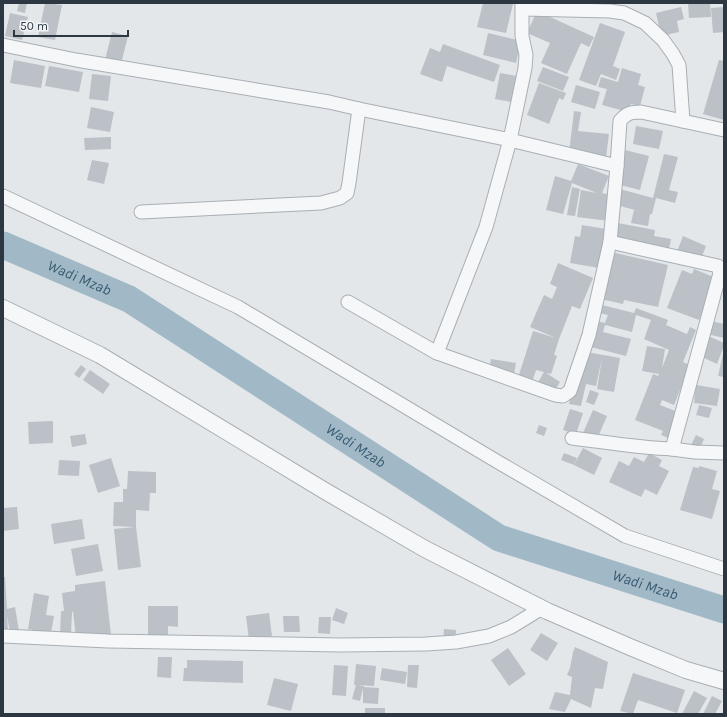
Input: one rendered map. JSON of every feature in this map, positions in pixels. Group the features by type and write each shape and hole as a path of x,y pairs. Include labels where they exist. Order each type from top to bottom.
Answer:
{"street":[{"path":"437,353 486,226 510,140 525,68 526,55 522,36 522,6 610,11 624,13 645,23 663,40 679,65 683,121"},
{"path":"3,45 76,60 329,102 510,140 617,166"},
{"path":"141,212 321,203 340,198 347,193 359,109"},
{"path":"348,302 437,353 555,395 563,396 570,391 589,334 610,242 620,121 624,115 631,112 641,112 724,130"},
{"path":"3,196 238,308 625,536 724,570"},
{"path":"610,242 718,266 720,273 672,449"},
{"path":"3,308 100,355 318,487 425,549 542,608 630,647 672,664 724,682"},
{"path":"572,438 651,448 724,453"},
{"path":"3,636 108,641 342,645 426,644 456,642 489,636 511,627 542,608"}],"building":[{"path":"19,3 27,3 25,13 17,11"},
{"path":"45,3 62,5 55,40 38,37"},
{"path":"483,3 513,4 506,33 477,27"},
{"path":"688,3 710,3 711,17 689,18"},
{"path":"681,7 684,19 677,21 679,32 661,36 656,13"},
{"path":"724,7 724,32 713,33 711,8"},
{"path":"537,11 594,37 589,47 581,43 567,74 541,63 550,43 527,33"},
{"path":"10,13 28,17 22,40 5,36"},
{"path":"600,23 625,32 613,66 620,69 616,80 601,74 596,86 579,80"},
{"path":"112,32 128,36 121,64 105,60"},
{"path":"488,33 521,41 516,63 483,55"},
{"path":"443,44 500,65 494,82 447,66 442,82 420,74 430,48 440,52"},
{"path":"14,60 45,66 41,88 10,83"},
{"path":"719,60 724,61 724,120 703,114"},
{"path":"49,66 83,72 79,92 45,86"},
{"path":"543,67 569,77 563,91 537,81"},
{"path":"622,68 641,74 638,85 645,87 640,106 631,104 628,112 602,105 607,89 598,87 601,77 618,82"},
{"path":"500,73 528,78 523,104 495,99"},
{"path":"92,74 111,76 108,101 89,99"},
{"path":"539,83 566,93 563,100 559,98 549,124 527,115"},
{"path":"576,85 600,92 595,109 571,102"},
{"path":"91,107 114,112 110,132 87,128"},
{"path":"574,111 581,112 578,131 609,134 606,157 569,153"},
{"path":"636,126 663,131 659,149 633,144"},
{"path":"111,137 111,149 85,150 84,138"},
{"path":"621,149 649,156 640,190 612,183"},
{"path":"664,154 678,157 669,190 678,192 675,203 656,198 652,214 650,214 648,226 631,223 634,210 639,211 612,204 616,188 653,198"},
{"path":"92,160 109,163 104,184 87,180"},
{"path":"578,164 609,176 602,193 612,195 609,221 577,217 581,190 597,193 572,183 563,214 546,210 555,176 571,181"},
{"path":"572,187 580,189 575,216 567,215"},
{"path":"618,223 655,230 654,236 671,239 668,254 614,244"},
{"path":"582,225 606,229 599,268 570,263 575,236 580,237"},
{"path":"683,236 706,246 700,261 677,252"},
{"path":"611,252 668,265 658,307 624,300 623,304 596,298"},
{"path":"558,263 593,278 580,309 572,306 554,355 557,356 551,374 546,373 560,382 553,394 537,384 544,372 536,370 531,385 517,381 533,331 556,338 530,327 544,295 552,299 557,287 550,284"},
{"path":"694,269 716,278 699,320 667,308 682,270 692,274"},
{"path":"598,304 634,313 636,308 668,320 666,325 687,334 690,327 696,330 683,362 690,365 674,405 662,400 660,405 683,414 673,440 661,435 663,431 635,420 653,374 658,376 659,374 642,371 647,346 665,349 662,368 669,350 644,339 651,320 636,315 632,332 605,325 603,332 631,339 626,356 583,345 590,319 605,323 608,315 596,312"},
{"path":"711,321 724,324 724,338 707,334"},
{"path":"708,336 724,343 717,364 700,356"},
{"path":"581,351 620,358 614,392 597,389 602,358 596,386 586,384 581,406 569,404"},
{"path":"724,354 724,377 718,376"},
{"path":"491,359 516,363 513,380 488,377"},
{"path":"81,365 86,369 79,378 74,374"},
{"path":"90,370 110,384 103,394 83,380"},
{"path":"696,385 720,389 717,406 694,403"},
{"path":"590,390 599,393 594,405 586,402"},
{"path":"699,405 712,408 709,418 696,415"},
{"path":"570,409 583,413 576,434 563,430"},
{"path":"593,410 607,416 597,439 583,433"},
{"path":"53,421 53,443 29,444 28,422"},
{"path":"539,425 547,428 544,436 536,433"},
{"path":"85,434 87,444 72,447 70,436"},
{"path":"696,435 704,439 697,455 688,451"},
{"path":"583,448 602,458 594,475 574,465"},
{"path":"564,453 577,458 574,465 561,460"},
{"path":"649,453 662,460 659,466 669,471 657,495 645,489 641,497 609,482 619,461 629,466 634,457 644,462"},
{"path":"111,458 120,486 98,493 89,465"},
{"path":"59,460 80,461 79,476 58,475"},
{"path":"699,466 717,471 712,489 720,491 712,519 680,510 693,467 699,468"},
{"path":"128,471 156,472 156,493 150,493 149,511 136,510 136,527 141,567 118,570 114,529 135,527 113,526 114,502 123,502 123,489 127,489"},
{"path":"17,507 19,529 3,531 3,508"},
{"path":"82,519 85,539 54,544 51,524"},
{"path":"98,544 103,571 76,576 71,549"},
{"path":"3,577 5,577 7,609 15,607 19,631 10,632 7,616 8,631 3,631"},
{"path":"105,581 111,635 76,639 73,611 71,635 60,635 61,611 64,611 62,593 75,591 75,585"},
{"path":"34,593 49,596 46,615 54,616 51,633 28,629"},
{"path":"148,606 178,606 178,627 168,626 168,641 148,640"},
{"path":"336,608 348,613 344,624 332,620"},
{"path":"269,613 272,636 249,640 246,616"},
{"path":"283,616 299,616 300,632 284,632"},
{"path":"319,617 331,617 330,634 318,633"},
{"path":"444,629 456,630 455,646 443,645"},
{"path":"541,633 558,643 547,661 530,650"},
{"path":"575,647 608,662 603,689 595,688 591,708 571,699 565,712 549,709 555,692 570,695 572,677 567,675"},
{"path":"508,648 526,674 509,686 491,660"},
{"path":"158,657 172,657 171,678 157,677"},
{"path":"187,660 243,661 243,683 183,681 184,668 187,668"},
{"path":"356,664 376,666 374,686 358,685 379,688 378,704 363,703 363,688 360,701 352,699 356,685 354,685"},
{"path":"334,665 348,666 346,696 332,695"},
{"path":"408,665 419,665 417,688 407,687"},
{"path":"382,668 407,672 405,684 380,680"},
{"path":"633,673 685,690 677,713 638,700 633,714 620,711"},
{"path":"274,678 298,684 291,711 267,705"},
{"path":"694,691 707,698 698,714 682,714"},
{"path":"712,696 722,701 715,714 703,714"},
{"path":"365,708 385,708 385,714 365,714"}],"waterway":[{"name":"Wadi Mzab","path":"3,245 129,299 499,538 724,610"}]}
